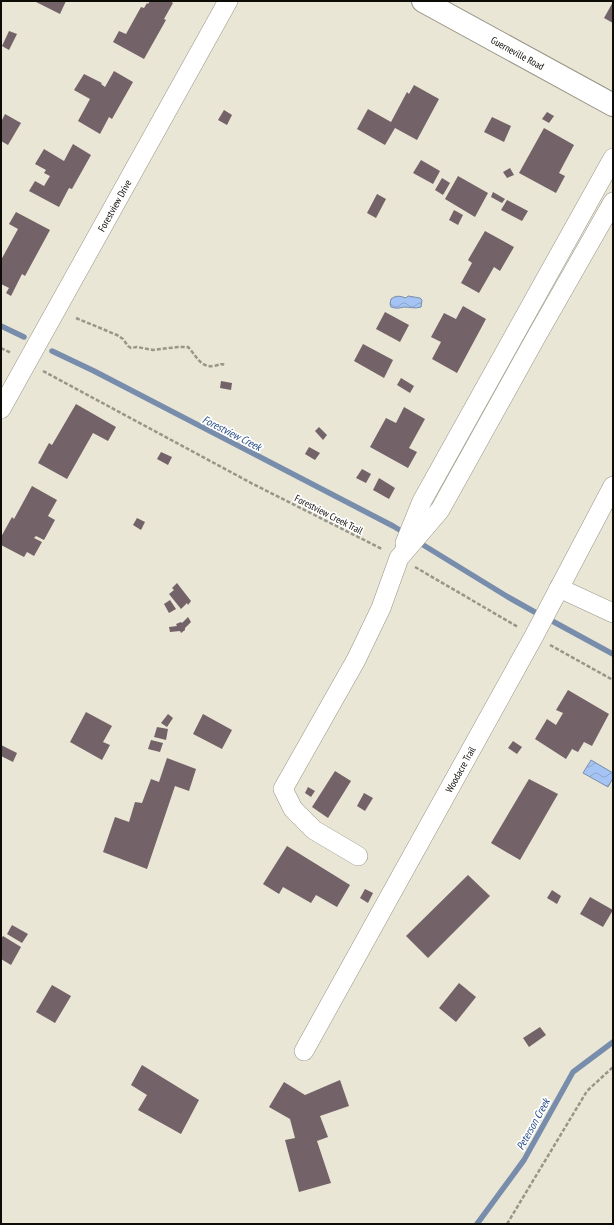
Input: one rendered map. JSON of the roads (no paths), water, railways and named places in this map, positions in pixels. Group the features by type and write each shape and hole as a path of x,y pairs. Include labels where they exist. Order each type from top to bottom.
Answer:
{"main road":[{"name":"Guerneville Road","path":"423,1 613,105"}],"street":[{"name":"Forestview Drive","path":"1,409 228,1"},
{"path":"358,856 314,830 293,809 282,789 356,660 381,608 422,501 613,158"},
{"path":"399,558 440,510 613,202"},
{"name":"Woodacre Trail","path":"304,1051 534,636 613,486"},
{"path":"559,588 613,613"}],"water":[{"path":"398,296 406,298 408,296 420,298 422,300 421,307 391,307 391,299"},
{"path":"591,760 613,773 613,778 608,787 583,773"}],"waterway":[{"name":"Forestview Creek","path":"1,326 24,337"},
{"name":"Forestview Creek","path":"52,351 94,371 403,532"},
{"name":"Forestview Creek","path":"420,543 540,615"},
{"name":"Forestview Creek","path":"554,622 613,654"},
{"name":"Peterson Creek","path":"477,1224 524,1160 573,1072 613,1042"}]}
